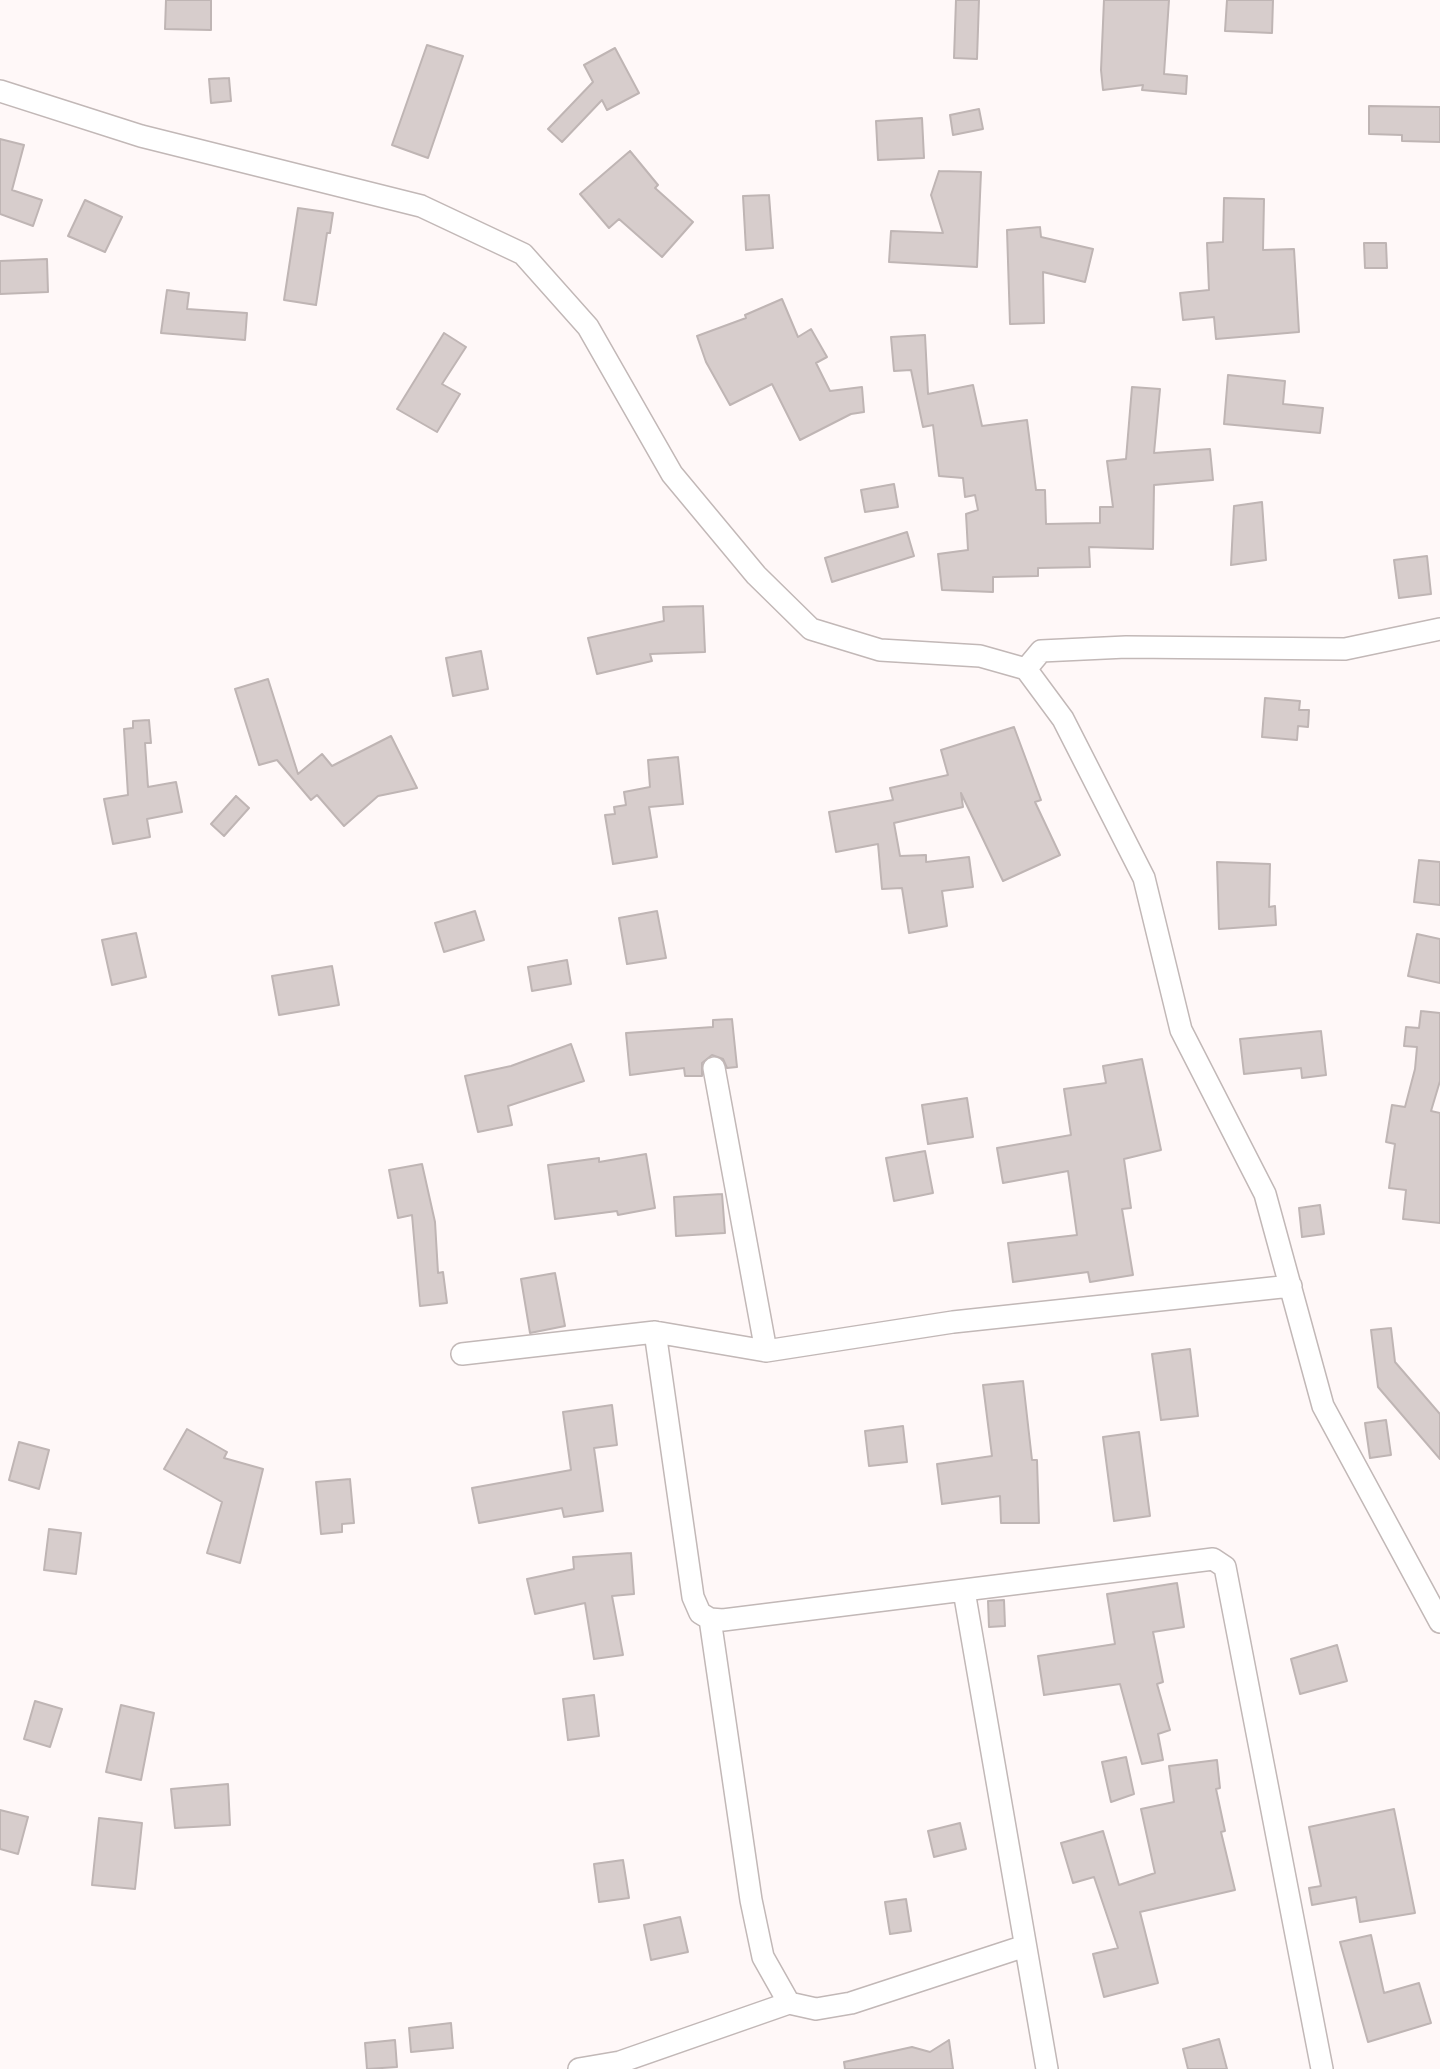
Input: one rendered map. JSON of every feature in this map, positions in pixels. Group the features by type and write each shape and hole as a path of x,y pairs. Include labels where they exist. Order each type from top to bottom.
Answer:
{"street":[{"path":"0,91 141,136 421,206 523,254 588,327 673,474 757,575 811,629 880,650 980,656 1026,669 1063,719 1144,878 1181,1030 1265,1194 1323,1406 1440,1622"},
{"path":"1026,669 1041,651 1126,647 1345,649 1440,629"},
{"path":"714,1068 766,1351"},
{"path":"462,1354 655,1332 766,1351 953,1322 1291,1286"},
{"path":"655,1332 693,1597 700,1613 710,1619 723,1620 1213,1559 1225,1566 1321,2069"},
{"path":"964,1591 1046,2069"},
{"path":"710,1619 751,1900 764,1957 789,2003"},
{"path":"579,2069 620,2062 789,2003 816,2009 850,2003 1025,1946"}],"building":[{"path":"166,0 211,0 211,30 165,29"},
{"path":"956,0 979,0 977,59 954,58"},
{"path":"1104,0 1169,0 1164,74 1187,76 1186,94 1142,90 1143,85 1103,90 1101,70"},
{"path":"1227,0 1273,0 1272,33 1225,31"},
{"path":"427,45 463,56 428,158 392,145"},
{"path":"615,48 639,93 607,110 602,100 562,142 548,129 593,82 584,65"},
{"path":"229,78 231,101 211,103 209,79"},
{"path":"1369,106 1440,107 1440,142 1402,141 1402,135 1369,134"},
{"path":"979,109 983,129 953,135 950,115"},
{"path":"922,118 924,158 878,160 876,121"},
{"path":"0,139 24,145 12,190 42,200 33,226 0,214"},
{"path":"630,151 658,185 655,188 693,222 662,257 619,219 609,228 580,194"},
{"path":"939,171 981,172 977,267 889,262 891,231 943,233 931,195"},
{"path":"769,195 773,248 746,250 743,196"},
{"path":"1224,198 1264,199 1263,250 1294,249 1299,332 1216,339 1214,317 1183,320 1180,293 1209,290 1207,243 1223,242"},
{"path":"85,200 122,217 105,252 68,236"},
{"path":"298,208 333,213 330,233 327,233 316,305 284,300"},
{"path":"1040,227 1041,237 1093,249 1085,282 1043,272 1044,323 1010,324 1007,230"},
{"path":"1364,243 1386,243 1387,268 1365,268"},
{"path":"47,259 48,292 0,294 0,261"},
{"path":"167,290 189,293 187,309 247,313 245,340 161,333"},
{"path":"782,299 798,337 811,329 827,357 816,363 830,391 862,387 864,412 851,414 800,440 772,384 730,405 706,362 697,336 746,318 745,315"},
{"path":"444,333 466,347 442,384 460,394 437,432 397,409"},
{"path":"925,335 928,394 973,385 982,426 1027,420 1036,490 1045,490 1046,524 1100,523 1100,507 1113,507 1107,461 1126,459 1132,387 1160,389 1154,453 1210,449 1213,480 1154,485 1153,549 1089,547 1090,567 1038,568 1038,576 993,577 993,592 942,590 938,554 968,550 966,514 978,510 975,495 965,497 963,478 939,476 933,425 923,427 911,370 894,371 891,337"},
{"path":"1228,375 1285,381 1283,404 1323,408 1320,433 1224,424"},
{"path":"894,484 898,507 865,512 861,490"},
{"path":"1262,502 1266,560 1231,565 1234,506"},
{"path":"907,532 914,556 832,582 825,558"},
{"path":"1427,556 1431,594 1399,598 1394,560"},
{"path":"703,606 705,652 650,654 652,661 597,674 588,638 664,621 663,607"},
{"path":"481,651 488,689 453,696 446,658"},
{"path":"268,679 298,774 322,754 332,766 391,736 417,788 378,796 344,826 317,795 311,800 277,760 259,765 235,689"},
{"path":"1265,698 1300,701 1299,710 1309,710 1308,727 1298,726 1297,740 1262,737"},
{"path":"149,720 151,743 145,743 148,787 176,782 182,812 147,819 150,837 113,844 104,799 128,795 124,729 133,728 133,721"},
{"path":"1014,727 1041,800 1035,802 1060,855 1003,881 961,793 963,807 894,823 900,856 926,855 926,862 969,857 973,887 942,891 947,926 909,933 902,888 882,889 878,844 836,852 829,812 893,800 890,788 948,775 941,750"},
{"path":"678,757 683,804 649,807 657,857 613,864 605,815 615,814 614,807 626,805 624,792 650,787 648,760"},
{"path":"236,796 249,808 224,836 211,824"},
{"path":"1419,860 1440,862 1440,905 1414,902"},
{"path":"1217,862 1270,864 1269,907 1275,906 1276,925 1219,929"},
{"path":"475,911 484,940 444,952 435,923"},
{"path":"657,911 666,958 627,964 619,918"},
{"path":"136,933 146,977 112,985 102,940"},
{"path":"1417,934 1440,939 1440,983 1408,976"},
{"path":"567,960 571,984 532,991 528,967"},
{"path":"332,966 339,1005 279,1015 272,976"},
{"path":"1421,1011 1440,1013 1440,1081 1431,1111 1440,1113 1440,1223 1403,1219 1406,1190 1389,1188 1395,1144 1386,1142 1392,1105 1405,1107 1415,1069 1417,1047 1404,1046 1406,1027 1419,1028"},
{"path":"732,1019 737,1067 727,1068 723,1059 712,1055 702,1063 702,1076 685,1076 684,1068 630,1075 626,1033 713,1027 713,1020"},
{"path":"1321,1031 1326,1075 1302,1078 1301,1068 1244,1074 1240,1039"},
{"path":"571,1044 584,1081 508,1106 512,1125 478,1132 465,1076 511,1066"},
{"path":"1142,1059 1161,1150 1124,1159 1131,1208 1122,1209 1133,1275 1090,1282 1088,1272 1013,1282 1008,1243 1077,1235 1068,1171 1003,1183 997,1148 1071,1135 1064,1089 1106,1083 1103,1066"},
{"path":"967,1098 973,1137 928,1144 922,1105"},
{"path":"925,1151 933,1193 894,1201 886,1158"},
{"path":"646,1154 655,1208 618,1215 617,1211 555,1219 548,1165 599,1158 599,1162"},
{"path":"422,1164 435,1222 438,1273 443,1272 447,1303 420,1306 412,1215 398,1218 389,1170"},
{"path":"722,1194 725,1233 676,1236 674,1197"},
{"path":"1320,1205 1324,1234 1302,1237 1299,1208"},
{"path":"555,1273 565,1326 530,1333 521,1279"},
{"path":"1391,1328 1395,1362 1440,1414 1440,1459 1378,1387 1371,1330"},
{"path":"1190,1349 1198,1416 1161,1420 1152,1354"},
{"path":"1023,1381 1032,1460 1037,1460 1039,1523 1001,1523 1000,1496 942,1504 937,1464 992,1456 983,1385"},
{"path":"612,1405 617,1445 594,1448 603,1511 564,1517 562,1508 479,1523 472,1488 571,1470 563,1412"},
{"path":"1386,1420 1391,1455 1370,1458 1365,1423"},
{"path":"903,1426 907,1462 869,1466 865,1431"},
{"path":"187,1429 227,1452 224,1458 263,1469 240,1563 207,1553 222,1502 164,1469"},
{"path":"1139,1432 1150,1516 1114,1521 1103,1437"},
{"path":"19,1442 49,1450 39,1489 9,1480"},
{"path":"350,1479 354,1523 342,1524 342,1532 321,1534 316,1482"},
{"path":"49,1529 81,1533 76,1574 44,1570"},
{"path":"631,1553 634,1594 612,1596 623,1655 594,1659 585,1603 535,1614 527,1579 574,1569 573,1557"},
{"path":"1177,1583 1184,1627 1153,1632 1163,1682 1157,1684 1170,1730 1158,1734 1163,1760 1142,1764 1120,1684 1044,1695 1038,1656 1115,1644 1107,1594"},
{"path":"1004,1600 1005,1626 989,1627 988,1601"},
{"path":"1337,1645 1347,1681 1300,1694 1291,1659"},
{"path":"594,1695 599,1736 568,1740 563,1699"},
{"path":"35,1701 62,1709 50,1747 24,1739"},
{"path":"121,1705 154,1713 141,1780 106,1772"},
{"path":"1126,1757 1134,1794 1111,1802 1102,1762"},
{"path":"1217,1760 1220,1788 1216,1789 1225,1831 1221,1832 1235,1890 1140,1912 1158,1983 1104,1997 1093,1954 1118,1948 1094,1877 1073,1883 1061,1843 1103,1831 1119,1885 1155,1873 1141,1809 1174,1802 1169,1766"},
{"path":"228,1784 230,1825 175,1828 171,1789"},
{"path":"1394,1809 1415,1913 1360,1922 1356,1897 1312,1905 1309,1888 1321,1886 1309,1827"},
{"path":"0,1810 28,1817 18,1854 0,1849"},
{"path":"99,1818 142,1823 135,1889 92,1885"},
{"path":"960,1823 966,1849 934,1857 928,1831"},
{"path":"623,1860 629,1898 599,1902 594,1864"},
{"path":"906,1899 911,1931 890,1934 885,1902"},
{"path":"680,1917 688,1952 651,1960 644,1925"},
{"path":"1371,1935 1384,1993 1419,1983 1431,2023 1368,2042 1340,1942"},
{"path":"451,2023 453,2048 411,2052 409,2028"},
{"path":"1219,2039 1227,2069 1188,2069 1183,2049"},
{"path":"395,2040 397,2067 367,2069 365,2043"},
{"path":"949,2040 953,2069 845,2069 844,2062 912,2047 930,2052"}]}
